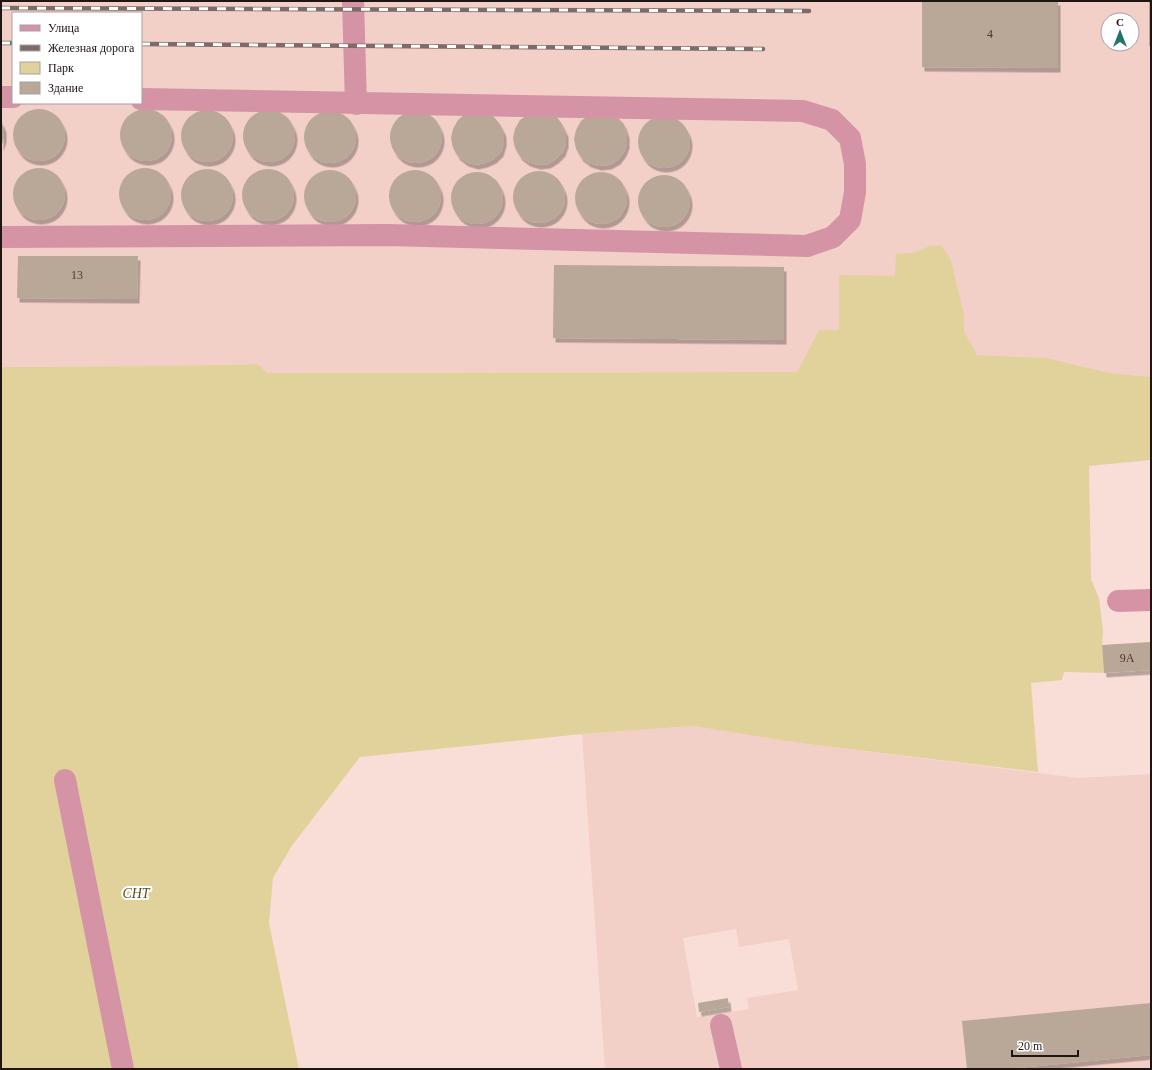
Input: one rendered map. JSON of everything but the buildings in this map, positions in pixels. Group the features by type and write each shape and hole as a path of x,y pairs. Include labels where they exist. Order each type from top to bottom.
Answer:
{"lane":[{"path":"353,1 356,104"},
{"path":"1,97 12,97"},
{"path":"1,237 388,235 807,246 833,237 850,220 855,192 855,164 850,138 832,120 803,111 142,100"},
{"path":"1118,601 1151,600"},
{"path":"65,780 123,1069"},
{"path":"721,1025 730,1069"}],"shaded area":[{"path":"1,1 1151,1 1151,377 1110,373 1047,358 977,355 964,331 964,314 951,260 941,245 929,246 916,252 896,254 896,276 839,330 819,330 797,372 268,373 257,364 1,367"},
{"path":"693,726 799,743 1078,778 1151,774 1151,1069 605,1069 582,734","holes":["736,929 739,947 789,939 798,990 747,998 749,1009 697,1017 683,938"]}],"green space":[{"name":"СНТ","path":"941,245 951,260 964,314 964,331 977,355 1047,358 1110,373 1151,377 1151,460 1089,466 1091,579 1099,598 1103,631 1102,645 1104,673 1064,672 1062,680 1031,683 1038,772 799,743 693,726 582,734 360,757 291,847 273,878 269,923 299,1069 1,1069 1,367 257,364 268,373 797,372 819,330 839,330 839,275 895,276 896,254 916,252 929,246"}],"railway":[{"path":"1,8 809,11"},
{"path":"1,43 12,43"},
{"path":"142,44 763,49"}]}
